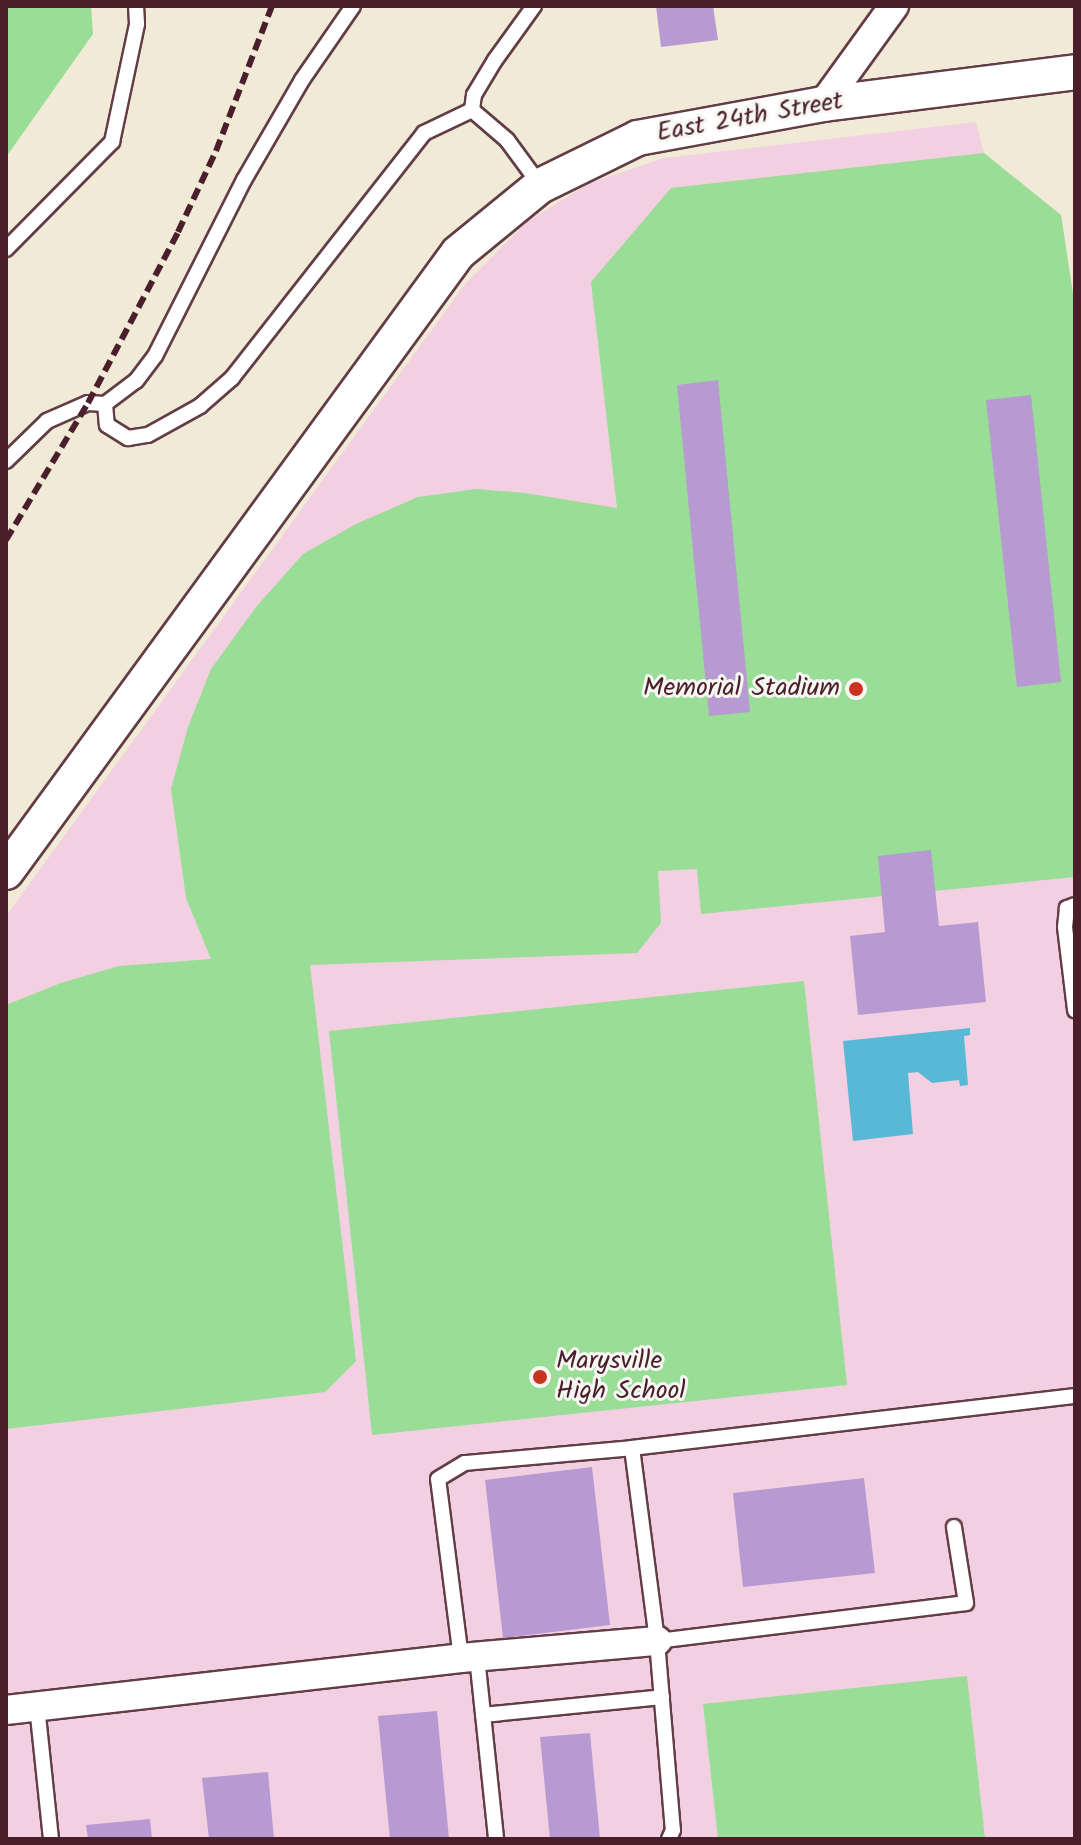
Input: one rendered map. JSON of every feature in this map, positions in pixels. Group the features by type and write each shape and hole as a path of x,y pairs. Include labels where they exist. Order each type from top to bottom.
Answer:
{"street":[{"path":"823,104 894,6"},
{"name":"East 24th Street","path":"6,872 458,253 540,186 638,138 823,104 1075,72"},
{"path":"6,1710 469,1658 657,1641"}],"lane":[{"path":"8,243 112,142 137,24 136,6"},
{"path":"6,461 47,421 88,403 105,404 136,381 155,356 244,180 302,80 353,6"},
{"path":"472,110 474,95 534,6"},
{"path":"105,404 107,425 128,438 148,435 200,406 232,378 424,133 472,110"},
{"path":"472,110 507,140 540,186"},
{"path":"1075,905 1067,908 1065,927 1075,1010"},
{"path":"496,1839 483,1715 469,1658 438,1479 465,1463 632,1448 1075,1396"},
{"path":"632,1448 657,1641 673,1830 669,1839"},
{"path":"657,1641 966,1603 954,1527"},
{"path":"483,1715 662,1697"},
{"path":"37,1706 51,1839"}],"shaded area":[{"name":"Marysville High School","path":"976,122 984,153 1061,215 1075,307 1075,1839 6,1839 6,916 465,284 528,221 590,183 664,158"}],"green space":[{"path":"6,6 91,6 93,34 6,157"},
{"path":"984,153 1061,215 1075,307 1075,877 701,914 697,869 658,871 661,923 637,953 310,965 356,1361 325,1392 6,1429 6,1005 61,983 119,966 211,959 186,898 171,789 188,727 211,669 256,607 303,554 356,524 418,497 476,489 525,493 617,508 591,282 671,188"},
{"path":"804,981 847,1385 372,1435 329,1031"},
{"path":"967,1676 985,1839 718,1839 703,1704"}],"water":[{"path":"970,1028 970,1035 964,1036 968,1085 960,1086 959,1080 932,1083 918,1072 908,1073 913,1134 853,1141 843,1041"}],"building":[{"path":"656,6 713,6 718,40 661,47"},
{"path":"718,380 750,712 709,716 677,385"},
{"path":"1031,395 1061,682 1017,687 986,400"},
{"path":"931,850 939,926 978,922 986,1002 858,1015 850,936 885,932 878,856"},
{"path":"592,1467 610,1625 503,1638 485,1480"},
{"path":"864,1478 875,1573 743,1587 733,1493"},
{"path":"437,1711 449,1839 390,1839 378,1716"},
{"path":"590,1733 600,1839 550,1839 540,1737"},
{"path":"268,1772 274,1839 209,1839 202,1778"},
{"path":"150,1819 152,1839 88,1839 86,1825"}],"railway":[{"path":"6,540 88,403 178,232 216,151 272,6"}],"place":[{"name":"Memorial Stadium","path":"856,689"},
{"name":"Marysville High School","path":"540,1377"}]}
